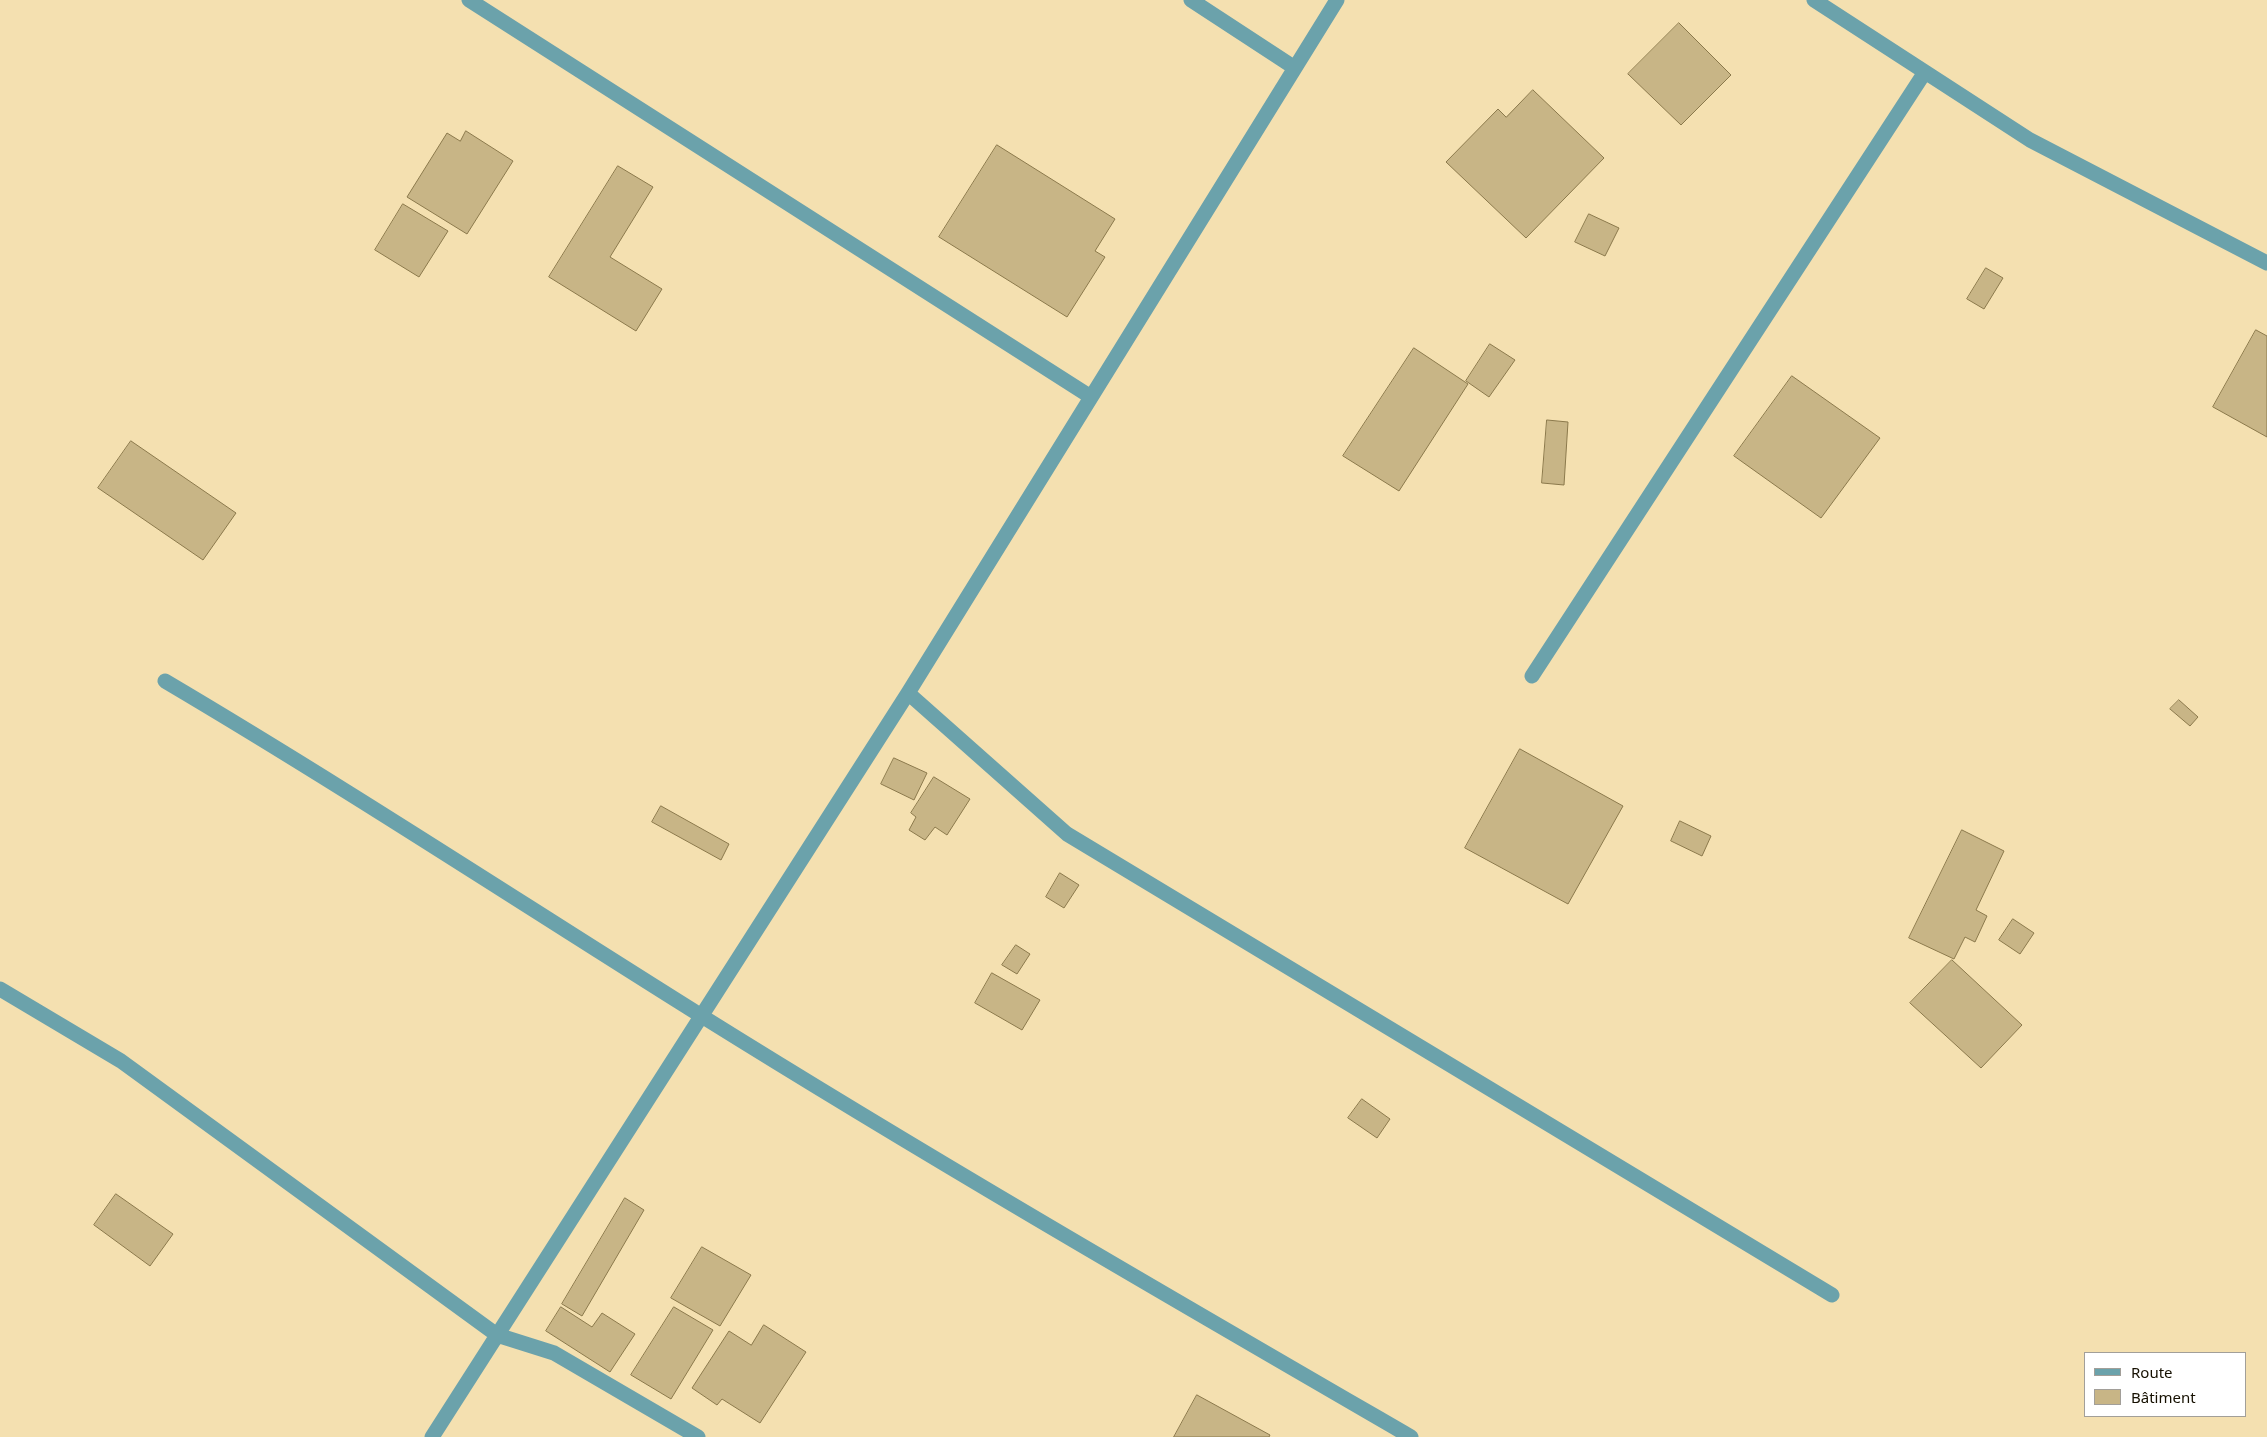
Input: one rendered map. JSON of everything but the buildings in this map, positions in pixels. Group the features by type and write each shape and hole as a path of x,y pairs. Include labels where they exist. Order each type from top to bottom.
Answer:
{"street":[{"path":"469,0 1091,397"},
{"path":"1191,0 1295,68"},
{"path":"432,1437 908,693 1337,0"},
{"path":"1814,0 2030,140 2267,263"},
{"path":"1532,676 1925,72"},
{"path":"165,681 284,752 701,1016 1070,1240 1411,1437"},
{"path":"908,693 1067,834 1832,1294"},
{"path":"0,989 121,1061 497,1335 554,1353 698,1437"}]}
